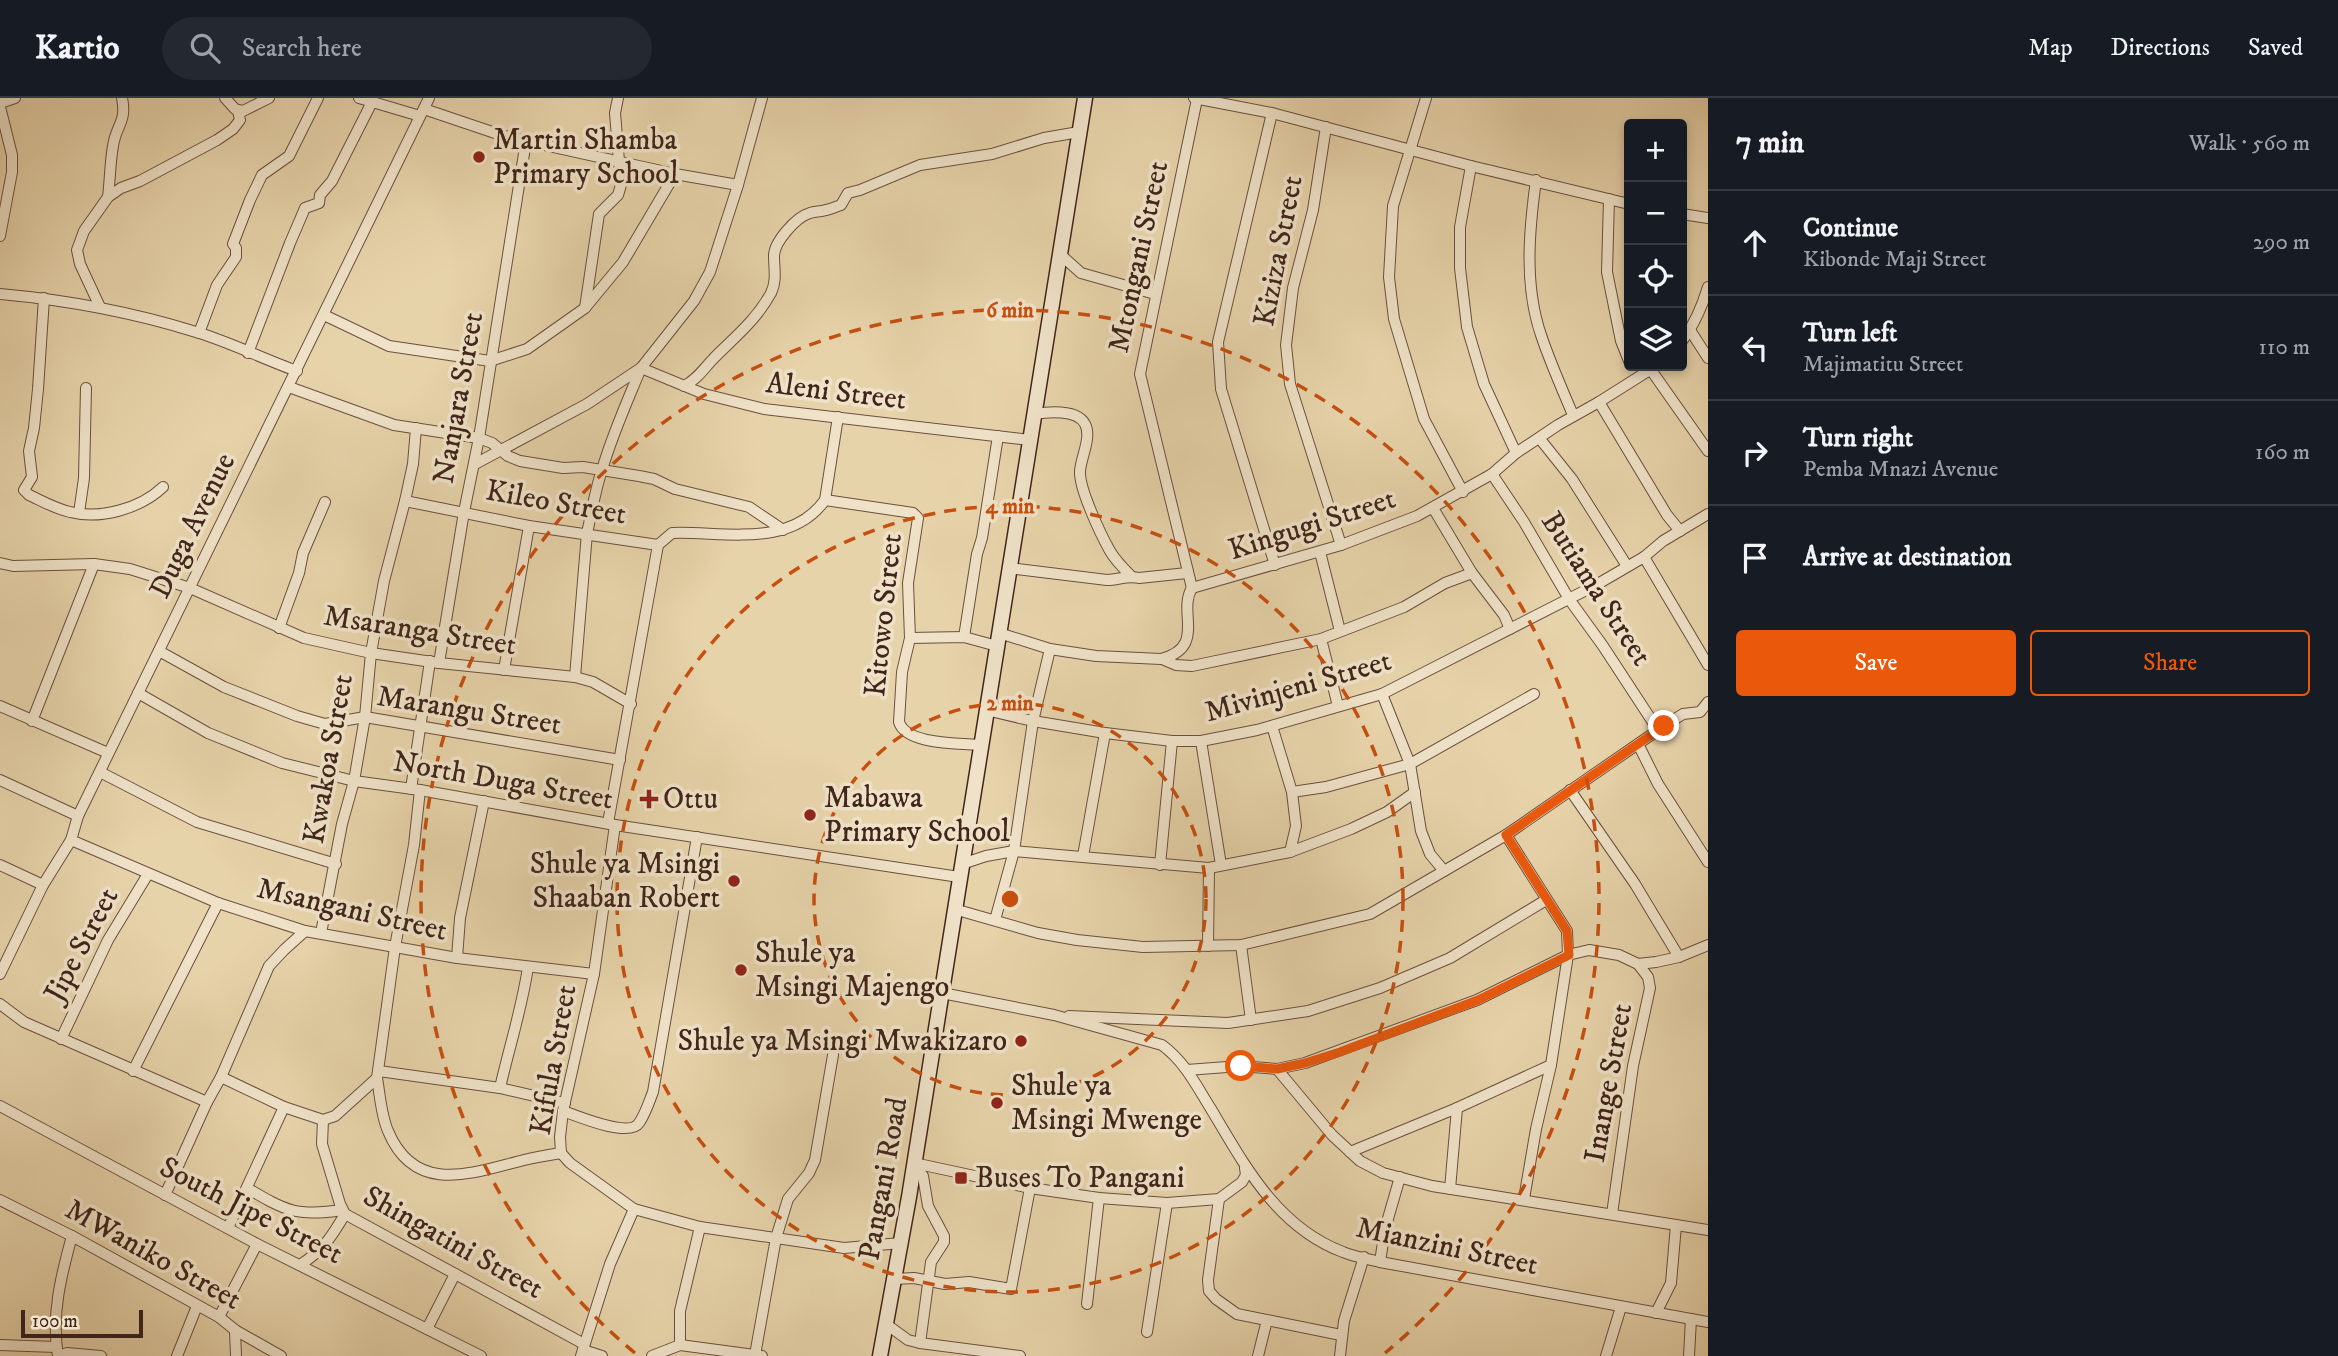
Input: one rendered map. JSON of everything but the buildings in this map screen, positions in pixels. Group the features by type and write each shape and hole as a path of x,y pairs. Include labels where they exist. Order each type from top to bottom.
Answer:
{"main road":[{"name":"Pangani Road","path":"880,1356 942,993 1084,98"}],"street":[{"path":"0,236 12,172 12,155 0,105 15,98"},
{"path":"108,197 116,131 123,121 122,98"},
{"path":"100,307 80,264 77,250 84,231 108,197 121,188 190,156 233,130 240,120 238,111 225,98"},
{"path":"238,111 269,98"},
{"path":"199,333 217,285 236,257 233,244 262,176 289,156 318,98"},
{"path":"359,98 422,112 526,141 738,185"},
{"name":"Duga Avenue","path":"0,974 43,885 71,840 78,816 108,753 429,98"},
{"path":"584,309 599,214 618,195 621,185 615,113 618,98"},
{"path":"575,677 587,533 602,470 641,368 694,301 710,272 762,98"},
{"path":"1196,98 1272,113 1624,203"},
{"name":"Mtongani Street","path":"1192,588 1140,374 1196,98"},
{"path":"1426,98 1393,206 1389,277 1394,319 1424,419 1463,492"},
{"path":"248,353 306,208 320,203 320,195 332,181 372,102"},
{"path":"1272,113 1218,342 1221,389 1275,565"},
{"name":"Kiziza Street","path":"1326,127 1313,211 1293,288 1286,345 1290,384 1341,545"},
{"path":"684,386 695,380 712,360 746,329 759,311 772,292 775,279 774,256 778,242 801,217 841,205 848,193 920,165 992,154 1044,138 1079,132"},
{"name":"Nanjara Street","path":"526,141 480,438 421,726 415,789 414,845 395,947 378,1074 387,1129 398,1150 412,1165 436,1175 466,1175 561,1153"},
{"path":"1472,166 1460,227 1460,268 1467,327 1484,384 1516,453"},
{"path":"324,315 389,346 490,362 527,349 584,309 623,262 675,174"},
{"path":"1536,180 1531,219 1530,283 1540,333 1573,415"},
{"path":"1609,199 1607,272 1624,349"},
{"path":"1687,215 1708,218"},
{"path":"1061,255 1081,274 1156,294"},
{"path":"1687,334 1708,287"},
{"path":"0,294 100,307 199,333 297,371"},
{"path":"44,298 36,415 29,451 32,477 24,490 60,509 105,514 138,504 152,497 163,486"},
{"path":"1690,330 1708,358"},
{"path":"475,464 587,404 641,368"},
{"name":"Aleni Street","path":"641,368 732,402 1030,440"},
{"path":"1633,371 1637,380"},
{"name":"Kingugi Street","path":"1192,588 1321,552 1418,516 1492,474 1516,453 1573,415 1649,371"},
{"path":"1655,371 1708,451"},
{"path":"289,387 379,421 480,438 520,461 540,466 602,470 654,479 675,489 749,507 783,530"},
{"path":"79,513 84,478 86,388"},
{"path":"1599,402 1667,515 1680,531"},
{"path":"1034,414 1061,412 1078,418 1085,424 1087,436 1080,474 1082,490 1110,552 1131,576"},
{"path":"657,545 672,533 752,535 783,530 803,520 821,507 825,500 838,417"},
{"name":"Kwakoa Street","path":"321,933 342,824 354,781 365,717 371,653 384,581 413,464 416,428"},
{"path":"964,637 999,436"},
{"path":"1540,439 1572,479 1627,566"},
{"name":"Butiama Street","path":"1492,474 1569,599 1658,730"},
{"name":"Kitowo Street","path":"825,500 914,513 918,518 908,583 910,638 902,671 899,713 901,729 908,735 925,739 981,745"},
{"name":"Kileo Street","path":"405,501 529,526 657,545"},
{"path":"279,628 299,573 303,553 325,502"},
{"path":"1433,508 1472,573 1504,615 1510,629"},
{"name":"Mivinjeni Street","path":"986,710 1105,733 1172,741 1201,741 1272,726 1382,694 1569,599 1644,557 1708,514"},
{"path":"504,670 529,526"},
{"name":"Kifula Street","path":"657,545 620,760 594,974 564,1107 561,1153 570,1163 634,1209 700,1227 844,1248 901,1243"},
{"path":"1321,552 1340,631"},
{"path":"1644,557 1708,665"},
{"name":"Msaranga Street","path":"0,563 13,566 94,564 130,569 190,587 304,638 371,653 575,677 593,682 631,704"},
{"path":"32,721 94,564"},
{"path":"1009,568 1107,580 1187,573"},
{"path":"910,638 998,639 1096,656 1161,659 1176,665 1192,666 1321,639 1404,607 1445,583 1472,573"},
{"path":"1161,659 1178,653 1185,643 1188,632 1189,592 1192,588"},
{"path":"1321,639 1338,706"},
{"path":"995,920 1014,851 1033,721 1050,649"},
{"name":"Marangu Street","path":"159,651 224,687 296,716 325,724 365,717 620,760"},
{"name":"North Duga Street","path":"138,693 208,733 232,743 282,763 354,781 697,837 960,871"},
{"path":"1382,694 1410,764 1425,843 1444,871"},
{"path":"1292,792 1325,787 1410,764 1534,694"},
{"path":"954,909 1038,933 1143,947 1241,945 1370,914 1506,835 1683,714 1704,715 1708,702"},
{"path":"0,706 108,753"},
{"path":"1272,726 1292,792 1296,826 1290,852"},
{"path":"1083,856 1105,733"},
{"path":"1160,865 1172,741"},
{"path":"1201,741 1221,865"},
{"path":"1638,744 1658,784 1708,862"},
{"path":"100,772 197,822 336,864"},
{"path":"0,780 78,816"},
{"path":"1570,790 1635,884 1679,957"},
{"path":"960,871 986,856 1014,851 1160,865 1221,865 1290,852 1387,812 1415,792"},
{"path":"457,958 460,918 484,801"},
{"path":"1506,835 1567,931 1569,955 1551,1065 1524,1199"},
{"path":"221,1077 284,1107 323,1121 335,1116 378,1074 500,1088 564,1107 608,1126 634,1128 639,1124 653,1092 697,837"},
{"name":"Msangani Street","path":"71,840 218,903 305,931 457,958 594,974"},
{"path":"0,865 43,885"},
{"path":"1208,946 1209,867"},
{"name":"Jipe Street","path":"61,1039 108,940 148,874"},
{"path":"1054,1015 1228,1023 1308,1011 1380,988 1450,958 1546,900"},
{"path":"133,1070 218,903"},
{"path":"164,1195 221,1077 269,967 305,931"},
{"path":"1241,945 1251,1020"},
{"path":"1187,1070 1241,1066 1277,1069 1305,1063 1478,1000 1569,955 1590,950 1619,955 1638,964 1679,957 1708,945"},
{"name":"Inange Street","path":"1612,1214 1633,1066 1650,988 1648,977 1638,964"},
{"path":"500,1088 522,1003 528,967"},
{"name":"Mianzini Street","path":"942,993 1054,1015 1162,1045 1175,1055 1187,1070 1244,1166 1266,1197 1304,1232 1343,1252 1380,1262 1708,1322"},
{"path":"0,1004 24,1022 207,1102"},
{"path":"652,1356 674,1350 759,1355 776,1238 788,1199 809,1173 815,1160 833,1055"},
{"path":"1350,1152 1457,1108 1551,1065"},
{"path":"1277,1069 1332,1135 1360,1161 1371,1167 1450,1189 1708,1230"},
{"name":"South Jipe Street","path":"0,1106 257,1244 481,1356"},
{"path":"229,1228 284,1107"},
{"path":"1450,1189 1457,1108"},
{"name":"Shingatini Street","path":"323,1121 321,1144 343,1212 455,1274 582,1350 598,1355"},
{"path":"914,1163 1030,1188 1099,1198 1167,1203 1219,1199 1242,1182 1245,1175 1244,1166"},
{"path":"914,1163 923,1176 928,1206 944,1236 944,1242 931,1262 920,1343"},
{"path":"1380,1262 1385,1229 1400,1177"},
{"path":"247,1188 296,1213 343,1212 330,1240 316,1255 300,1265"},
{"path":"894,1279 914,1278 945,1284 969,1282 1011,1289 1030,1188"},
{"path":"1087,1304 1099,1198"},
{"path":"1219,1199 1208,1280 1209,1291 1216,1299 1237,1314 1341,1335"},
{"name":"MWaniko Street","path":"0,1200 72,1236 219,1317 235,1330 281,1356"},
{"path":"1147,1332 1167,1203"},
{"path":"582,1350 610,1264 634,1209"},
{"path":"1656,1313 1671,1283 1676,1225"},
{"path":"674,1350 680,1311 700,1227"},
{"path":"58,1353 58,1290 72,1236"},
{"path":"219,1317 257,1244"},
{"path":"1340,1356 1341,1335 1364,1258"},
{"path":"426,1329 455,1274"},
{"path":"177,1356 197,1306"},
{"path":"1606,1356 1621,1307"},
{"path":"1689,1356 1691,1319"},
{"path":"1258,1356 1267,1320"},
{"path":"886,1324 908,1340 920,1343 1020,1356"},
{"path":"235,1330 236,1356"},
{"path":"0,1345 101,1356"}],"place":[{"name":"Martin Shamba Primary School","path":"479,157"},
{"name":"Ottu","path":"649,799"},
{"name":"Mabawa Primary School","path":"810,815"},
{"name":"Shule ya Msingi Shaaban Robert","path":"734,881"},
{"name":"Shule ya Msingi Majengo","path":"741,970"},
{"name":"Shule ya Msingi Mwakizaro","path":"1021,1041"},
{"name":"Shule ya Msingi Mwenge","path":"997,1103"},
{"name":"Buses To Pangani","path":"961,1178"}],"route":[{"path":"1241,1066 1277,1069 1340,1052 1478,1000 1569,955 1567,931 1506,835 1664,726"}]}
